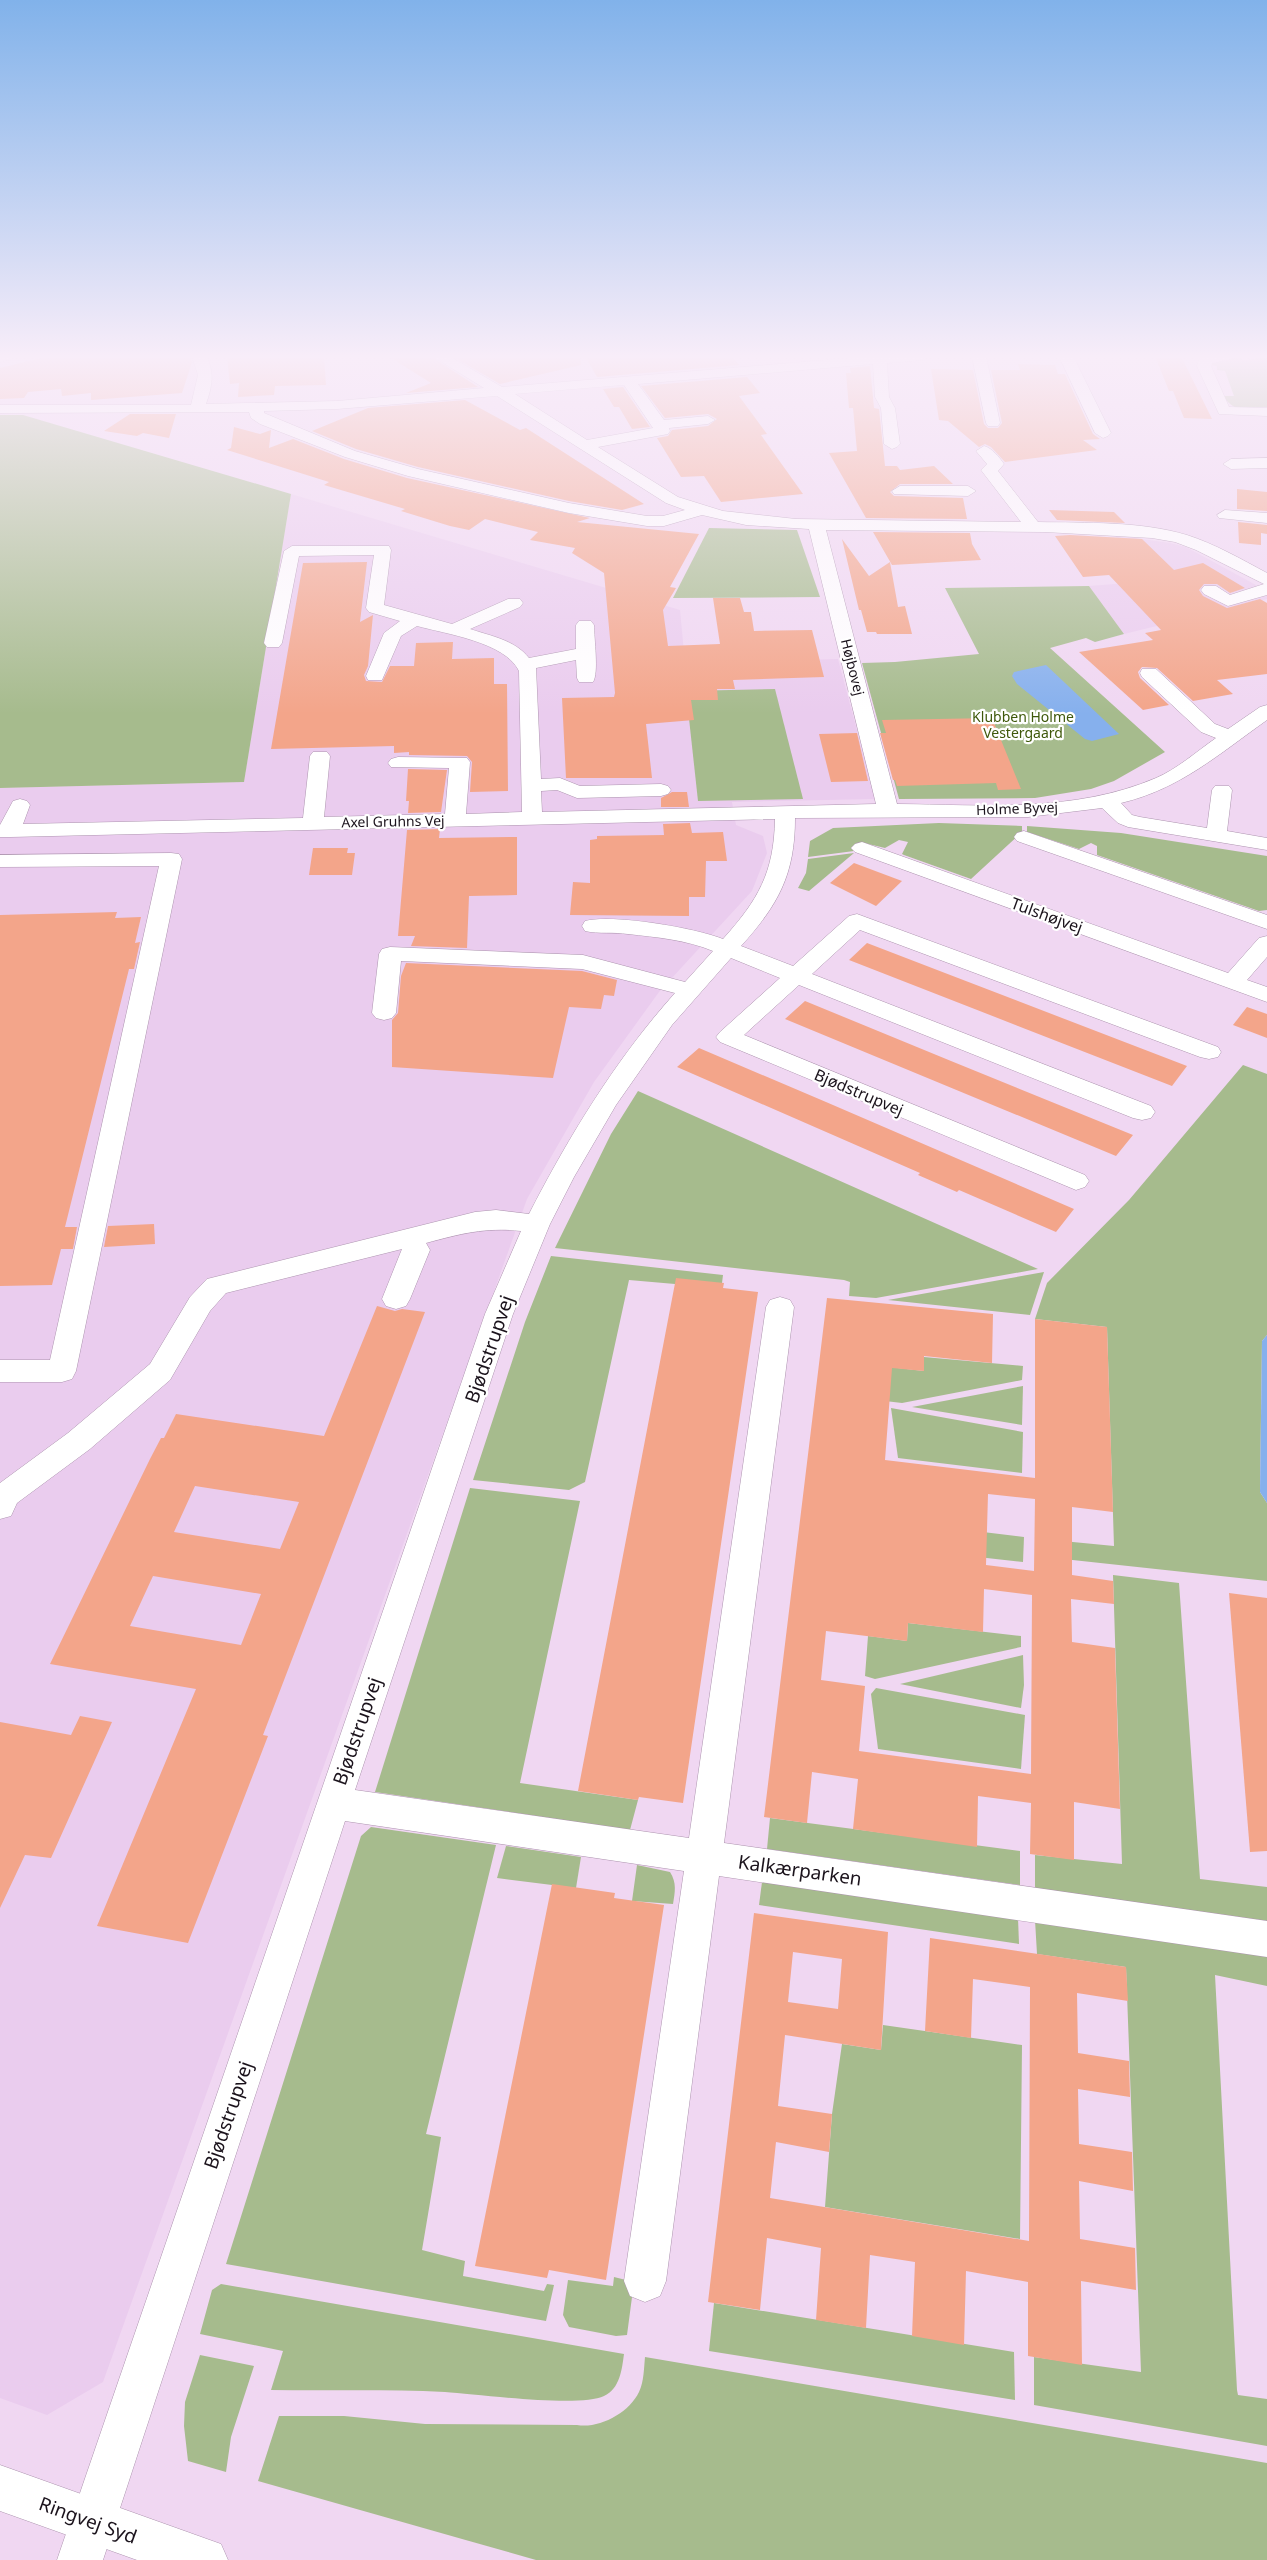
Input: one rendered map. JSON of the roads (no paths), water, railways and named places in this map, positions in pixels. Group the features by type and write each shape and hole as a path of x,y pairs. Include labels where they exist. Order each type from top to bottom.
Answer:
{"street":[{"path":"430,475 484,490 647,521 664,521 699,511"},
{"path":"633,475 672,500 699,511 748,522 816,524 981,515 1033,527 1123,530 1178,538 1204,546 1267,580"},
{"path":"993,475 1033,527"},
{"path":"900,491 965,487 981,515"},
{"path":"1225,514 1267,518"},
{"name":"Højbovej","path":"816,524 888,810"},
{"path":"1178,538 1193,524"},
{"path":"273,643 292,551 383,550 375,608 494,642 512,650 525,664 528,671 532,818"},
{"path":"1210,590 1228,600 1267,589"},
{"path":"454,630 514,603"},
{"path":"374,676 392,633 415,619"},
{"path":"586,625 586,678"},
{"path":"525,664 586,653"},
{"path":"1149,673 1208,728 1224,734 1267,696"},
{"name":"Holme Byvej","path":"785,812 1019,810 1074,806 1107,801 1145,790 1166,781 1224,734 1267,711"},
{"path":"1107,801 1145,802 1178,788 1267,727"},
{"path":"313,823 320,756"},
{"path":"398,763 460,762 455,820"},
{"path":"532,784 560,784 577,792 661,790"},
{"path":"1216,837 1222,790"},
{"path":"1107,801 1127,820 1135,824 1267,844"},
{"path":"5,831 20,805"},
{"name":"Axel Gruhns Vej","path":"5,831 785,812"},
{"name":"Bjødstrupvej","path":"86,2541 333,1803 440,1488 486,1360 499,1314 537,1224 561,1177 605,1102 664,1020 754,918 776,882 783,857 785,812"},
{"path":"1024,837 1267,922"},
{"name":"Tulshøjvej","path":"862,848 1267,995"},
{"path":"0,861 171,859 62,1371 0,1371"},
{"name":"Bjødstrupvej","path":"1076,1182 728,1037 857,921 1209,1052"},
{"path":"593,926 627,927 689,936 796,975 1142,1112"},
{"path":"1232,982 1267,943"},
{"path":"384,1014 390,954 583,962 690,990"},
{"path":"0,1507 6,1496 80,1441 160,1372 169,1361 206,1294 217,1286 475,1221 496,1219 537,1224"},
{"path":"396,1299 416,1250 410,1237"},
{"path":"645,2281 780,1307"},
{"name":"Kalkærparken","path":"333,1803 1267,1939"},
{"name":"Ringvej Syd","path":"0,2488 86,2541 205,2560"}],"water":[{"path":"1046,665 1119,734 1092,741 1085,739 1017,684 1012,676 1014,672"},
{"path":"1267,1335 1267,1503 1260,1492 1262,1341"}],"park label":[{"name":"Klubben Holme Vestergaard","path":"1023,724"}]}
